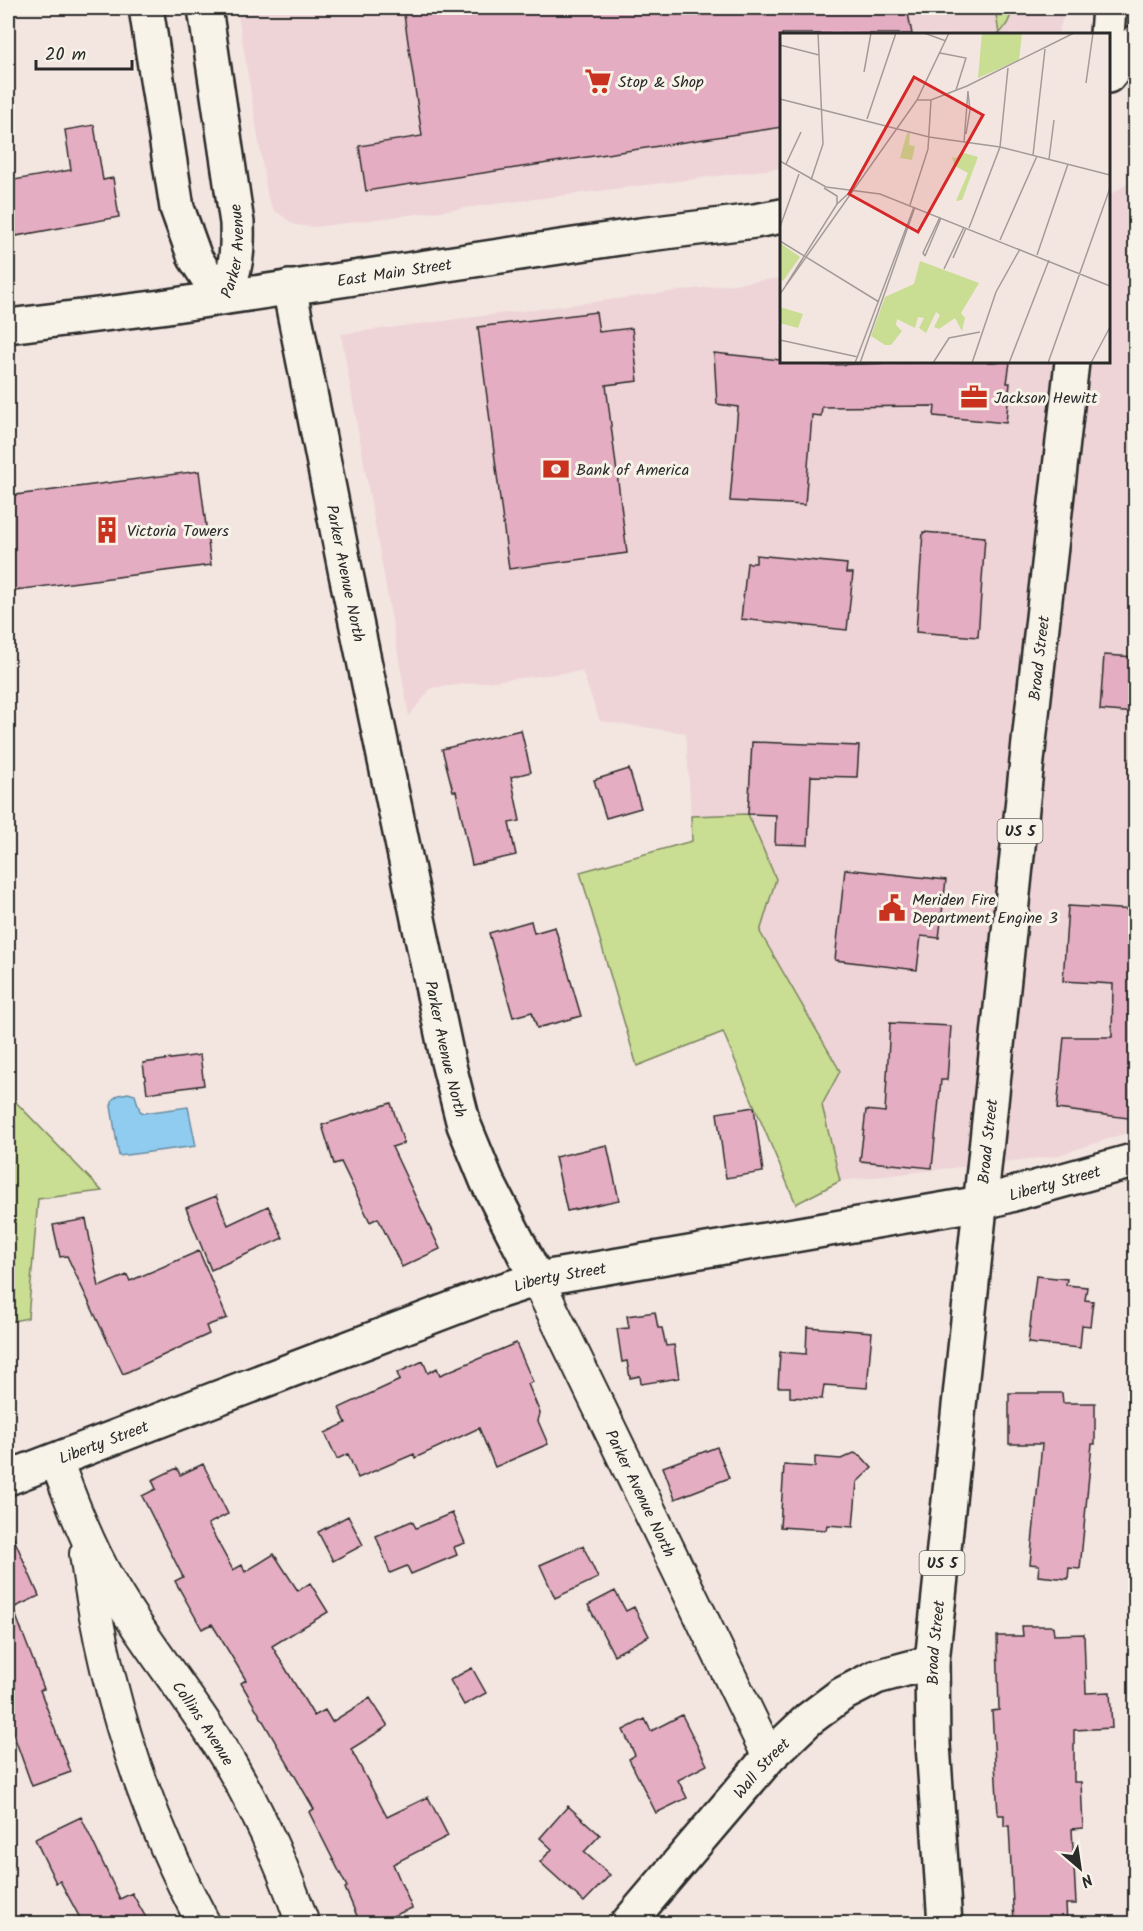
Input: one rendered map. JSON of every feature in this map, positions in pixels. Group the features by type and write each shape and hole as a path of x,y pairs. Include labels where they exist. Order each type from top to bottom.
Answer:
{"main road":[{"name":"Parker Avenue","path":"146,8 177,208 195,258 208,278 225,297 234,273 238,249 237,223 205,8"},
{"path":"1107,33 1109,8"},
{"path":"1110,75 1136,42"},
{"path":"1110,77 1136,63"},
{"name":"East Main Street","path":"8,326 225,297 640,235 773,225"},
{"name":"Parker Avenue North","path":"289,287 448,1062 464,1125 487,1181 537,1279"},
{"name":"Broad Street","path":"945,1923 933,1744 932,1662 1031,723 1072,363"},
{"name":"Liberty Street","path":"8,1478 488,1295 537,1279 981,1203 1136,1160"},
{"name":"Wall Street","path":"627,1923 769,1756 809,1719 841,1695 876,1677 932,1662"}],"street":[{"name":"Parker Avenue North","path":"537,1279 769,1756"},
{"name":"Collins Avenue","path":"56,1460 83,1532 110,1584 215,1739 255,1806 284,1869 303,1923"},
{"name":"Collins Avenue","path":"83,1532 96,1620 112,1694 141,1782 204,1923"}],"shaded area":[{"path":"237,8 1066,8 1058,33 780,33 780,168 314,227 295,225 274,210 268,198"},
{"path":"1135,151 1135,1130 1056,1156 840,1181 822,1105 840,1071 760,932 776,879 748,814 691,816 686,733 600,721 582,671 431,688 409,716 341,334 780,278 780,363 1110,363 1110,194 1127,184"}],"green space":[{"path":"995,8 1010,8 1008,22 999,33"},
{"path":"748,814 776,879 760,932 840,1071 822,1105 840,1181 796,1204 723,1032 637,1066 580,872 692,841 691,816"},
{"path":"8,1094 102,1191 38,1199 28,1318 8,1322"}],"water":[{"path":"128,1093 135,1095 140,1111 144,1113 188,1107 196,1146 119,1156 111,1106 113,1099"}],"building":[{"name":"Stop & Shop","path":"403,8 907,8 912,33 780,33 780,127 366,191 359,146 422,136"},
{"path":"94,125 103,180 113,178 119,217 16,236 8,181 71,170 65,130"},
{"name":"Bank of America","path":"596,312 599,332 632,328 638,381 606,385 627,553 509,569 478,327"},
{"path":"714,353 780,360 780,363 827,365 1010,363 1006,423 934,416 935,406 822,407 821,416 812,415 805,505 730,501 738,407 717,404"},
{"name":"Victoria Towers","path":"199,471 211,565 8,591 8,496"},
{"path":"923,532 985,537 978,637 916,632"},
{"path":"756,555 847,564 846,573 853,573 847,630 741,619 747,563 756,563"},
{"path":"1104,655 1136,657 1136,713 1100,710"},
{"path":"521,730 531,772 511,777 520,821 509,823 516,855 472,865 456,791 453,791 442,749"},
{"path":"752,742 859,746 857,777 811,776 808,845 775,844 776,815 748,814"},
{"path":"629,769 641,808 606,818 594,780"},
{"name":"Meriden Fire Department Engine 3","path":"845,869 946,880 939,938 921,936 917,970 835,960"},
{"path":"1068,906 1136,910 1136,1119 1057,1109 1064,1037 1112,1037 1113,984 1063,981"},
{"path":"531,921 534,933 555,927 581,1016 537,1028 532,1012 513,1017 489,933"},
{"path":"890,1023 951,1026 947,1080 941,1080 932,1168 860,1161 866,1110 885,1112"},
{"path":"200,1055 204,1085 147,1093 143,1063"},
{"path":"391,1103 404,1143 392,1147 440,1249 402,1267 378,1218 370,1222 341,1162 334,1164 322,1125"},
{"path":"754,1107 763,1172 726,1178 717,1113"},
{"path":"607,1145 619,1200 567,1211 555,1157"},
{"path":"216,1196 228,1225 268,1206 283,1238 211,1270 186,1208"},
{"path":"86,1219 99,1287 127,1275 130,1281 199,1251 227,1318 206,1326 209,1334 123,1374 67,1256 60,1257 53,1225"},
{"path":"1036,1276 1067,1279 1066,1285 1087,1287 1085,1300 1093,1301 1090,1326 1082,1325 1080,1348 1028,1343"},
{"path":"655,1312 658,1328 662,1328 666,1346 674,1345 679,1378 641,1384 640,1376 630,1378 627,1361 622,1362 617,1329 629,1328 627,1316"},
{"path":"807,1327 872,1332 867,1388 824,1385 822,1399 790,1397 790,1387 778,1387 780,1352 806,1354"},
{"path":"516,1343 533,1382 528,1384 540,1413 538,1421 548,1444 495,1467 479,1428 415,1458 414,1454 358,1478 348,1454 337,1459 325,1433 346,1423 339,1408 400,1380 397,1373 423,1361 428,1373 437,1368 440,1375"},
{"path":"1009,1393 1062,1393 1063,1403 1095,1403 1095,1444 1092,1444 1080,1569 1069,1568 1068,1579 1038,1576 1039,1565 1030,1564 1042,1444 1009,1444"},
{"path":"717,1447 729,1478 675,1499 663,1467"},
{"path":"854,1453 861,1456 872,1468 857,1482 853,1527 827,1525 826,1530 780,1527 784,1465 815,1467 815,1457 841,1459"},
{"path":"203,1464 228,1514 208,1524 233,1570 242,1565 245,1572 274,1554 298,1591 310,1583 328,1612 272,1646 314,1716 325,1710 332,1722 370,1698 388,1726 351,1749 387,1817 428,1797 448,1836 393,1864 412,1908 376,1923 360,1923 345,1888 347,1887 309,1812 314,1809 241,1683 246,1680 212,1624 202,1629 175,1581 183,1577 142,1496 156,1489 152,1480 177,1468 180,1475"},
{"path":"452,1513 465,1543 454,1547 457,1555 411,1574 407,1566 390,1573 376,1536 412,1521 416,1528"},
{"path":"348,1516 363,1545 333,1561 318,1532"},
{"path":"8,1525 39,1596 13,1608 44,1689 40,1690 71,1772 32,1786 8,1719"},
{"path":"583,1546 598,1578 555,1598 540,1565"},
{"path":"615,1591 626,1611 634,1607 649,1636 614,1655 588,1605"},
{"path":"1022,1626 1053,1626 1054,1635 1084,1634 1086,1693 1110,1692 1112,1728 1074,1730 1074,1782 1081,1782 1083,1828 1072,1829 1076,1904 1066,1904 1067,1922 1014,1923 1009,1826 1004,1826 1004,1815 998,1815 992,1711 999,1710 997,1636 1023,1636"},
{"path":"472,1668 486,1693 464,1705 450,1680"},
{"path":"682,1715 707,1765 678,1780 687,1798 656,1813 629,1759 635,1755 623,1730 645,1719 651,1731"},
{"path":"568,1806 600,1835 584,1852 610,1875 584,1902 540,1862 552,1849 540,1838"},
{"path":"81,1817 120,1899 132,1893 149,1923 74,1923 81,1920 60,1881 56,1883 35,1839"}],"place":[{"name":"Stop & Shop","path":"598,81"},
{"name":"Jackson Hewitt","path":"974,397"},
{"name":"Bank of America","path":"556,469"},
{"name":"Victoria Towers","path":"107,530"},
{"name":"Meriden Fire Department Engine 3","path":"892,908"}]}
